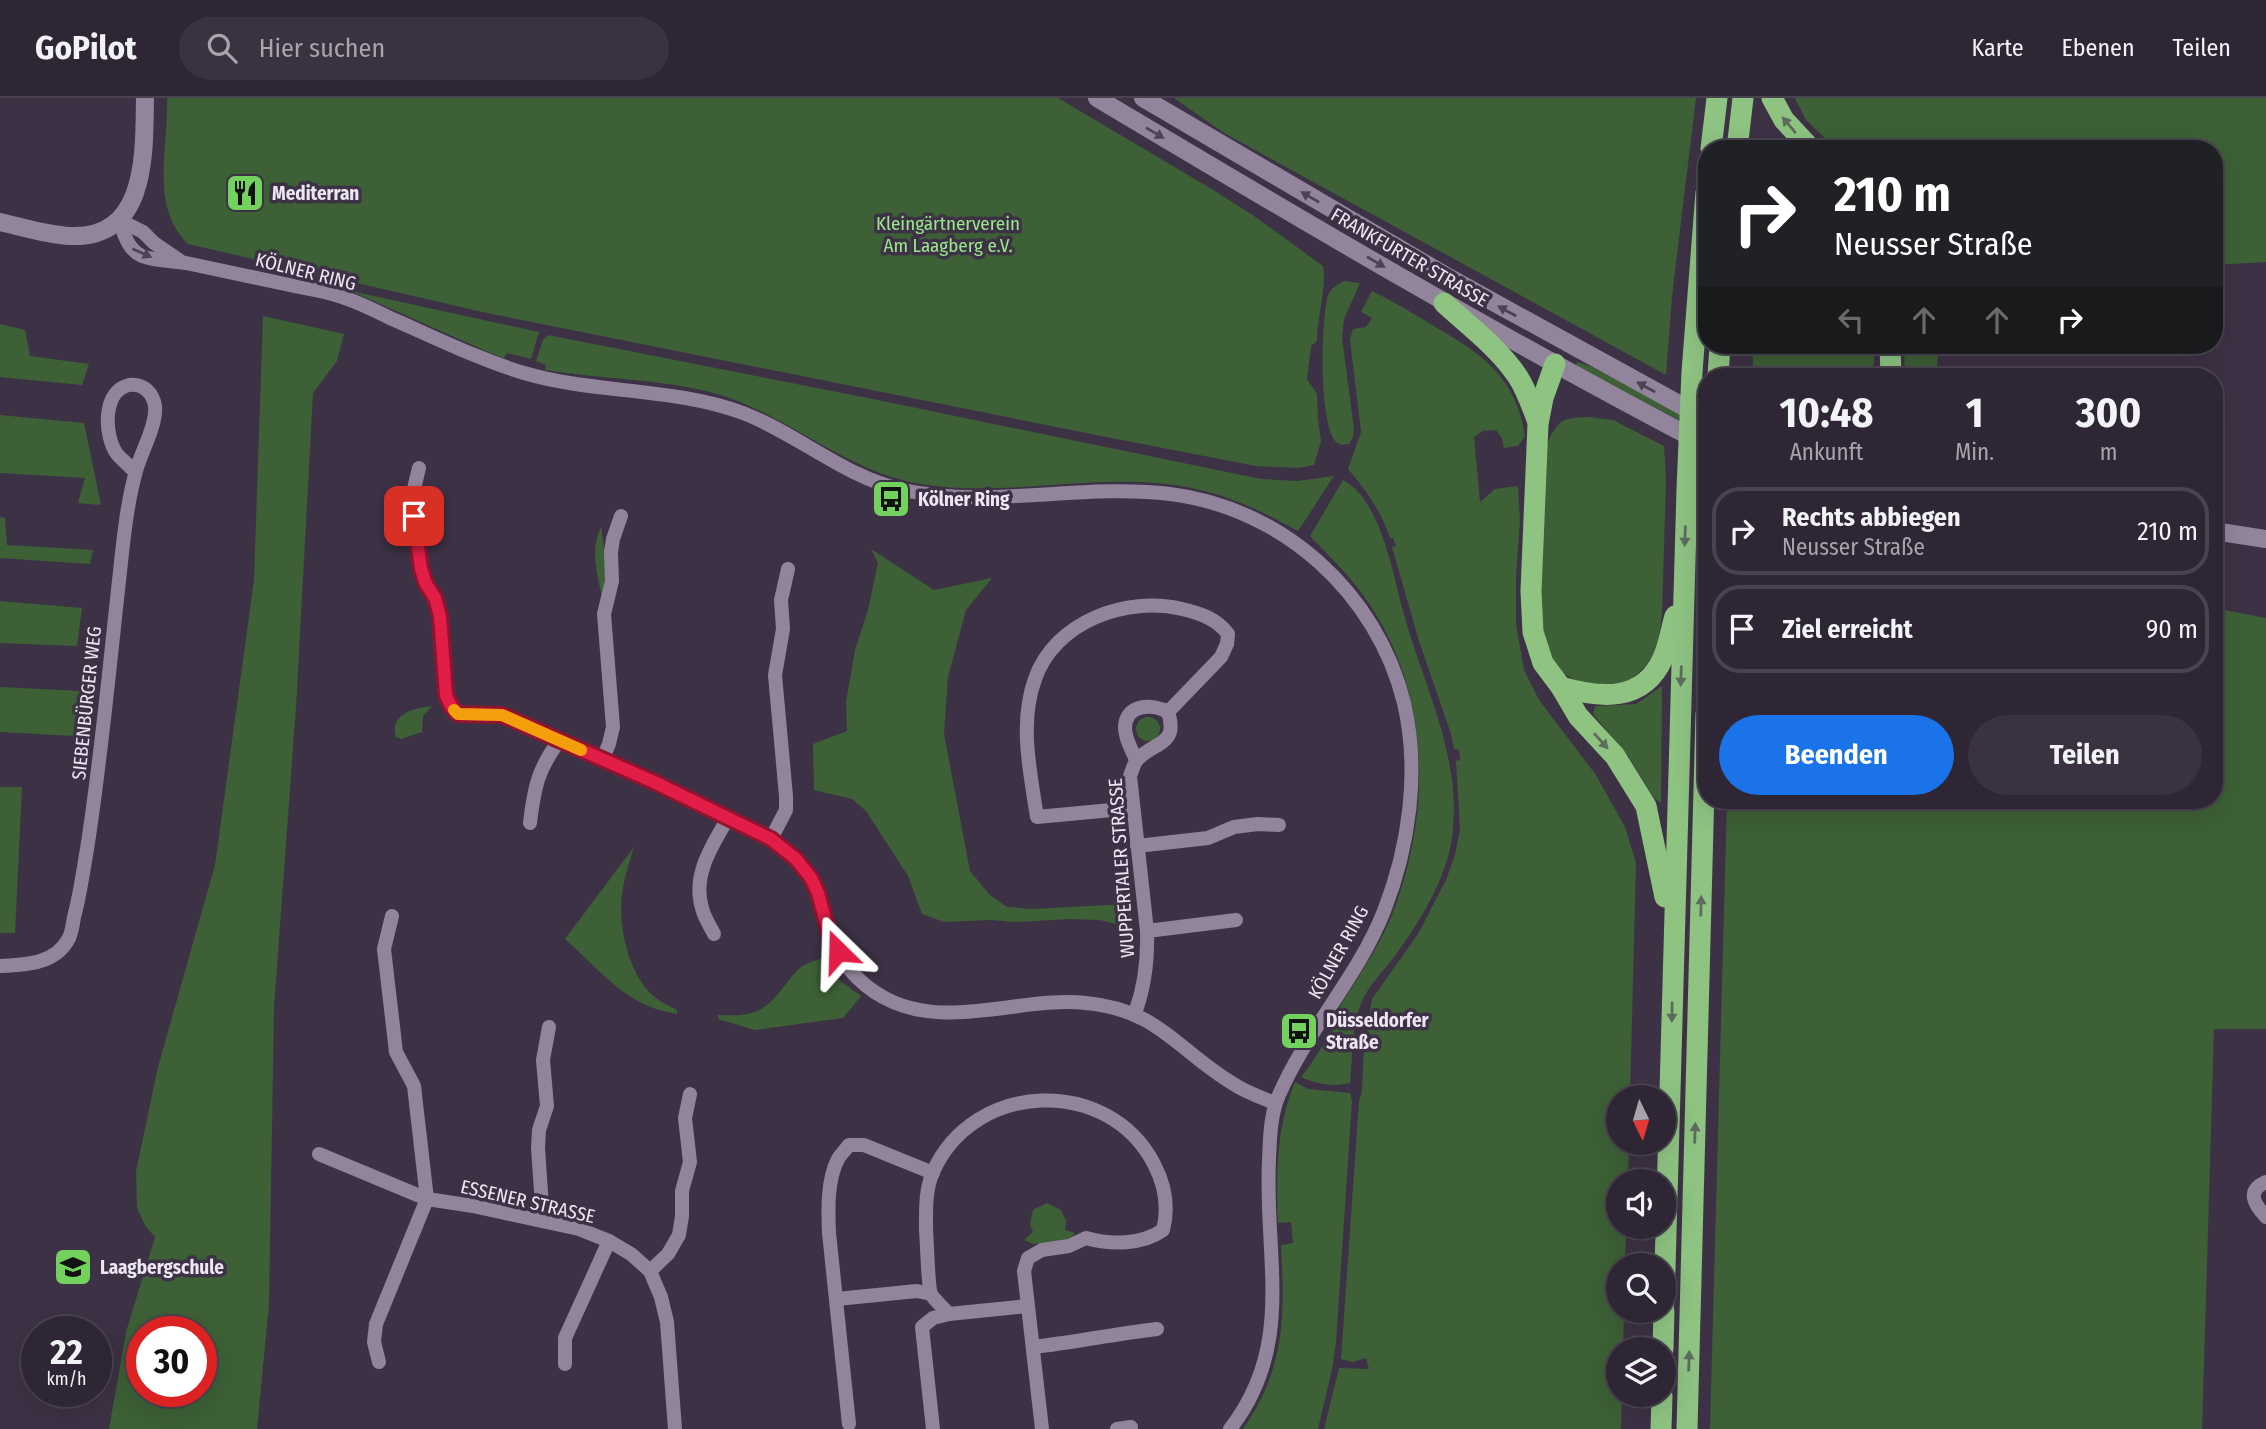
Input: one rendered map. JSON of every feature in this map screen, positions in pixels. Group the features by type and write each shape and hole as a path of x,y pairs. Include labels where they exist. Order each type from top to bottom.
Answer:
{"highway":[{"path":"1712,140 1717,98"},
{"path":"1738,140 1743,98"},
{"path":"1772,98 1784,120 1803,140"},
{"path":"1665,1253 1687,489 1698,295"},
{"path":"1444,303 1499,353 1518,376 1538,424"},
{"path":"1555,365 1543,398 1538,424 1531,591 1533,632 1543,663 1578,716 1615,756 1646,806 1673,944"},
{"path":"1561,687 1590,695 1624,694 1647,681 1663,658 1684,583"},
{"path":"1687,1429 1703,809"},
{"path":"1661,1429 1662,1407"}],"street":[{"path":"0,222 70,236 96,233 119,220 131,204 141,178 145,98"},
{"name":"FRANKFURTER STRASSE","path":"1097,98 1444,303 1698,440"},
{"name":"FRANKFURTER STRASSE","path":"1143,98 1448,277 1698,415"},
{"name":"KÖLNER RING","path":"119,220 143,232 183,263 341,296 475,356 530,374 556,381 663,393 707,401 750,415 858,474 896,488 954,497 1122,492 1170,494 1219,504 1273,527 1301,546 1332,574 1367,615 1390,660 1405,706 1412,765 1408,820 1399,870 1382,916 1363,955 1288,1075 1275,1103 1270,1135 1268,1183 1273,1314 1268,1354 1253,1396 1230,1429"},
{"path":"1555,365 1567,344"},
{"name":"SIEBENBÜRGER WEG","path":"0,966 27,966 53,956 69,938 80,892 96,791 123,541 135,472 155,416 155,403 151,393 144,387 128,385 113,398 107,421 116,453 135,472"},
{"path":"419,468 412,497 421,569 435,598 440,616 446,695 458,714 502,715 654,782 771,839 796,859 811,878 830,937 845,965 864,985 884,998 908,1009 943,1012 1065,1001 1114,1007 1135,1013 1164,1031 1230,1083 1275,1103"},
{"path":"602,760 613,727 604,614 612,581 613,539 621,516"},
{"path":"2223,532 2266,539"},
{"path":"771,839 786,810 775,675 783,629 781,600 788,569"},
{"path":"1133,808 1037,817 1026,722 1036,676 1055,646 1069,632 1111,611 1138,605 1170,606 1193,611 1219,623 1228,634 1227,644 1221,657 1168,712"},
{"name":"WUPPERTALER STRASSE","path":"1135,1013 1145,984 1148,957 1130,776 1136,760 1163,743 1170,733 1171,720 1168,712 1159,706 1136,709 1127,718 1127,740 1136,760"},
{"path":"530,823 538,775 544,760 559,741"},
{"path":"714,934 702,908 699,886 704,862 728,818"},
{"path":"1138,846 1208,838 1234,827 1279,825"},
{"path":"379,1362 374,1342 376,1324 426,1199 414,1086 396,1052 384,949 392,916"},
{"path":"1147,931 1236,920"},
{"path":"542,1221 538,1148 539,1130 547,1106 543,1060 549,1027"},
{"path":"675,1429 667,1322 661,1297 650,1271 668,1254 679,1235 682,1191 690,1162 685,1118 690,1094"},
{"path":"931,1294 925,1205 933,1173 961,1132 994,1110 1025,1101 1080,1104 1125,1126 1150,1156 1163,1185 1168,1212 1163,1230 1152,1238 1104,1243 1086,1238 1069,1246 1042,1250 1028,1258 1024,1271 1042,1429"},
{"path":"849,1424 829,1234 828,1209 838,1158 849,1145 864,1144 933,1173"},
{"name":"ESSENER STRASSE","path":"318,1154 426,1199 579,1229 609,1241 631,1254 650,1271"},
{"path":"2266,1182 2258,1186 2253,1198 2266,1217"},
{"path":"565,1364 565,1338 609,1241"},
{"path":"837,1299 917,1291 931,1294 949,1314"},
{"path":"933,1429 922,1327 933,1318 949,1314 1027,1306"},
{"path":"1034,1348 1157,1329"}],"green space":[{"name":"Kleingärtnerverein Am Laagberg e.V.","path":"167,98 1058,98 1210,188 1323,266 1324,283 1317,341 1311,346 1307,379 1317,394 1321,441 1314,465 1299,468 1256,466 1101,436 487,313 188,244 176,229 165,194"},
{"path":"1174,98 1696,98 1672,296 1666,375 1224,133"},
{"path":"1795,98 2266,98 2266,262 2223,264 2223,140 1827,140 1806,120"},
{"path":"1344,281 1360,283 1344,319 1342,338 1354,429 1349,444 1342,445 1332,434 1327,418 1323,348 1328,295"},
{"path":"351,291 539,332 531,359 507,353 504,358"},
{"path":"1372,291 1413,313 1484,359 1506,384 1514,399 1525,436 1518,446 1504,448 1502,438 1496,430 1483,431 1474,437 1480,502 1495,489 1518,486 1520,521 1516,624 1524,670 1539,700 1596,775 1625,827 1636,863 1630,1085 1606,1085 1606,1155 1629,1155 1628,1169 1606,1169 1606,1239 1626,1239 1625,1253 1606,1253 1606,1323 1624,1323 1623,1337 1606,1337 1606,1407 1622,1407 1621,1429 1324,1429 1339,1368 1369,1369 1366,1358 1353,1362 1341,1359 1359,1102 1364,1045 1372,999 1418,934 1446,880 1460,829 1456,761 1460,760 1459,750 1454,749 1419,641 1392,547 1396,546 1372,501 1348,469 1361,432 1350,340 1353,329 1366,327 1372,318 1361,312"},
{"path":"263,316 344,334 337,361 313,393 296,707 274,1007 269,1304 257,1429 109,1429 126,1332 126,1407 217,1407 217,1316 131,1316 155,1237 146,1227 137,1208 136,1171 158,1067 215,865 254,580"},
{"path":"0,324 25,330 30,356 89,364 82,385 0,377"},
{"path":"548,335 1261,479 1297,481 1334,476 1298,531 1223,496 1162,484 1127,482 955,488 921,484 896,479 850,460 761,411 717,394 669,384 545,370 546,365 536,361 543,340"},
{"path":"1753,354 1873,354 1874,360 1873,368 1753,368"},
{"path":"1904,354 1938,354 1937,368 1905,368"},
{"path":"1577,362 1590,366 1698,424 1698,430 1576,366"},
{"path":"0,415 84,423 101,505 78,503 85,478 0,473"},
{"path":"1588,417 1613,420 1664,446 1666,479 1662,615 1658,642 1652,657 1636,675 1621,684 1606,687 1578,682 1556,665 1546,644 1541,611 1542,480 1546,449 1561,422"},
{"path":"1343,480 1356,489 1366,503 1383,537 1410,636 1439,720 1452,777 1454,807 1449,854 1438,885 1413,930 1360,1005 1352,1049 1350,1083 1331,1085 1301,1077 1332,1030 1328,1025 1371,957 1392,915 1414,834 1419,792 1413,709 1402,669 1385,631 1363,595 1310,536"},
{"path":"0,517 5,518 7,545 93,550 90,564 0,558"},
{"path":"601,527 607,569 602,596 595,553"},
{"path":"871,549 934,590 992,578 966,610 948,677 944,734 970,871 990,895 1007,907 1033,909 1130,904 1132,928 1100,920 1070,919 944,922 922,914 908,876 866,811 852,799 814,790 813,744 847,731 846,702 855,650 868,610 878,563"},
{"path":"0,601 82,608 77,646 0,643"},
{"path":"2223,610 2266,618 2266,1029 2214,1029 2202,1429 1710,1429 1727,809 2223,809"},
{"path":"1662,686 1661,803 1654,798 1628,756 1593,714 1595,706 1636,704"},
{"path":"0,687 80,691 74,736 0,732"},
{"path":"432,706 423,716 422,732 401,739 396,737 396,723 400,718 418,708"},
{"path":"1148,717 1157,720 1160,729 1157,738 1148,741 1139,738 1136,729 1139,720"},
{"path":"0,787 22,787 15,933 0,933"},
{"path":"634,847 625,877 621,907 626,946 635,972 649,992 677,1010 677,1014 643,1004 629,996 565,939"},
{"path":"823,958 840,981 861,996 843,1018 755,1030 718,1019 718,1015 744,1015 764,1007 801,968"},
{"path":"1295,1082 1308,1089 1350,1093 1352,1101 1333,1365 1318,1429 1243,1429 1267,1385 1279,1341 1283,1295 1281,1245 1293,1243 1291,1222 1278,1223 1277,1169 1284,1117"},
{"path":"1047,1203 1061,1210 1066,1221 1065,1230 1075,1233 1056,1243 1033,1244 1024,1240 1033,1232 1030,1224 1033,1210"}],"slow traffic":[{"path":"454,710 458,714 502,715 581,750"}],"place":[{"name":"Mediterran","path":"245,193"},
{"name":"Kölner Ring","path":"891,499"},
{"name":"Düsseldorfer Straße","path":"1299,1031"},
{"name":"Laagbergschule","path":"73,1267"}],"route":[{"path":"414,516 421,569 435,598 440,616 446,695 458,714 502,715 654,782 771,839 796,859 811,878 830,937 838,951"}]}
